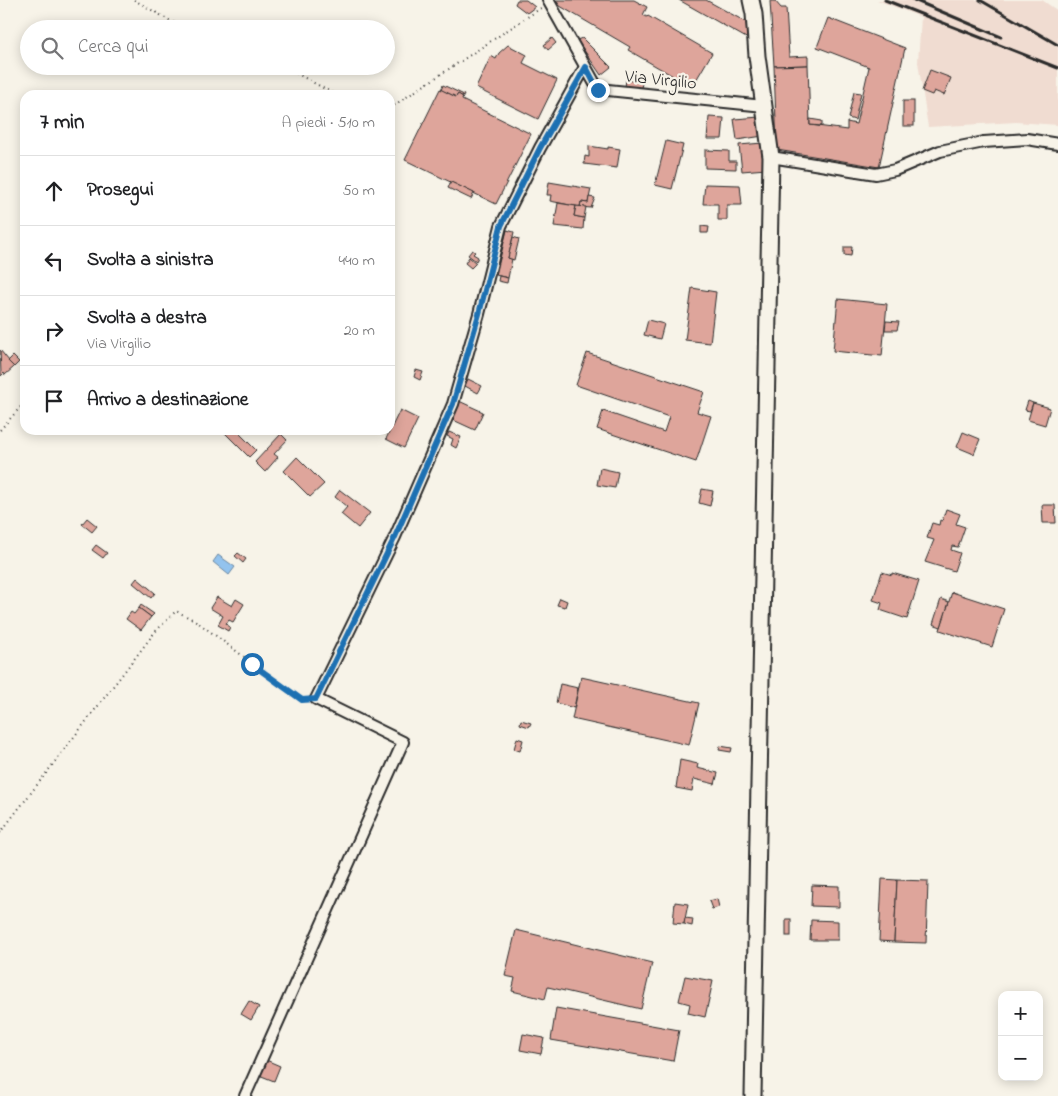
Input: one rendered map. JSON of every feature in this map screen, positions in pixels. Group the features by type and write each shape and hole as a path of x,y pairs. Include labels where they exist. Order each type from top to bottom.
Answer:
{"main road":[{"path":"751,0 771,157 754,1096"}],"street":[{"name":"Via Virgilio","path":"548,1 598,90 764,106"},
{"path":"245,1096 403,742 316,699 395,537 453,404 479,314 501,226 540,148 586,67"},
{"path":"771,157 876,174 895,170 940,151 984,142 1027,139 1058,144"}],"path":[{"path":"134,0 169,20"},
{"path":"395,105 548,1"},
{"path":"299,75 327,90"},
{"path":"0,430 20,408"},
{"path":"0,833 155,632 176,611 196,621 302,700 316,699"}],"shaded area":[{"path":"877,0 1042,0 1058,11 1058,125 1016,122 928,127 918,62 921,17"}],"water":[{"path":"218,555 235,567 229,575 213,562"}],"building":[{"path":"517,0 526,0 535,7 527,13 515,4"},
{"path":"556,0 634,0 647,7 643,15 648,16 712,53 692,87 628,50 630,47 560,6"},
{"path":"679,0 706,0 746,22 748,39"},
{"path":"770,1 775,1 781,8 786,8 789,57 808,56 808,65 774,66"},
{"path":"828,18 905,48 879,167 777,150 774,66 808,65 810,125 847,130 847,122 856,124 869,67 817,47"},
{"path":"552,38 556,43 548,50 544,45"},
{"path":"582,38 611,67 601,75 577,40"},
{"path":"508,45 527,55 523,63 557,80 538,119 476,88 491,56 496,59 499,53"},
{"path":"930,70 951,78 944,95 934,91 932,95 922,91"},
{"path":"626,80 642,82 641,89 625,87"},
{"path":"443,85 464,95 463,97 458,94 456,97 441,90"},
{"path":"440,89 456,97 458,94 463,97 462,100 531,134 496,204 405,160"},
{"path":"854,92 861,93 855,120 848,118"},
{"path":"903,101 914,101 914,126 903,126"},
{"path":"709,117 724,118 722,139 707,139"},
{"path":"760,117 763,136 737,140 734,119"},
{"path":"810,119 822,121 822,126 810,125"},
{"path":"666,141 683,145 672,189 655,185"},
{"path":"763,143 766,169 742,171 739,145"},
{"path":"589,146 620,149 617,168 584,164 585,156 589,157"},
{"path":"705,150 729,151 729,161 736,161 736,169 705,168"},
{"path":"451,182 474,193 471,199 448,188"},
{"path":"549,182 591,189 588,203 581,202 580,207 550,201 551,195 547,195"},
{"path":"705,184 740,185 742,205 727,205 727,220 718,220 718,204 703,204"},
{"path":"589,197 595,198 591,208 580,207 581,202 588,203"},
{"path":"558,203 576,206 574,216 584,218 583,229 554,226"},
{"path":"576,206 586,207 584,218 574,216"},
{"path":"701,226 709,227 708,233 701,233"},
{"path":"507,230 514,232 508,258 512,259 508,278 496,275"},
{"path":"513,237 519,239 514,260 508,258"},
{"path":"844,247 852,247 851,256 844,255"},
{"path":"472,250 475,252 473,254 478,257 476,261 468,255"},
{"path":"469,257 476,263 471,268 465,263"},
{"path":"499,276 508,278 507,283 498,281"},
{"path":"692,288 716,292 710,343 685,340"},
{"path":"838,299 887,304 882,356 833,351"},
{"path":"648,320 664,324 660,339 644,335"},
{"path":"886,321 899,322 897,330 885,330"},
{"path":"0,350 14,367 1,376"},
{"path":"587,353 704,392 697,412 711,416 696,462 597,429 603,411 664,432 669,417 576,385"},
{"path":"13,356 19,362 14,367 8,361"},
{"path":"416,370 423,372 420,380 414,377"},
{"path":"468,379 482,386 478,393 465,386"},
{"path":"459,401 483,412 475,430 451,419"},
{"path":"1028,401 1033,403 1030,411 1025,410"},
{"path":"1033,403 1050,408 1045,425 1028,420"},
{"path":"400,410 418,419 404,448 386,439 388,435 395,435 395,420"},
{"path":"449,432 461,437 456,448 451,445 453,439 447,436"},
{"path":"963,432 980,439 974,454 957,447"},
{"path":"227,435 241,435 256,450 249,457"},
{"path":"280,435 287,440 274,454 278,457 265,472 255,462"},
{"path":"297,457 324,484 310,497 284,471"},
{"path":"600,468 618,472 615,488 597,485"},
{"path":"702,489 713,491 710,506 699,503"},
{"path":"340,490 370,513 358,528 341,514 347,507 335,497"},
{"path":"1042,505 1055,505 1056,523 1043,523"},
{"path":"946,509 960,514 956,524 965,527 958,547 952,546 951,550 960,553 954,571 925,562 934,540 927,538 932,523 939,525"},
{"path":"87,518 97,526 92,532 82,524"},
{"path":"96,545 107,553 103,558 92,550"},
{"path":"238,553 246,559 243,563 235,556"},
{"path":"882,572 919,581 907,619 880,610 882,603 873,600"},
{"path":"137,578 155,593 151,598 133,583"},
{"path":"952,592 1004,609 992,647 940,630"},
{"path":"217,597 232,606 236,599 244,604 233,622 229,620 226,624 230,627 228,631 218,625 223,616 210,608"},
{"path":"560,598 567,601 565,607 557,605"},
{"path":"941,599 949,602 941,627 933,624"},
{"path":"141,605 154,614 151,617 139,608"},
{"path":"139,608 151,617 141,630 126,619 131,612 134,614"},
{"path":"581,677 699,703 689,745 572,719"},
{"path":"560,684 578,688 574,708 556,703"},
{"path":"521,720 531,723 529,727 520,724"},
{"path":"517,738 523,740 520,751 514,749"},
{"path":"720,746 732,748 731,752 719,750"},
{"path":"680,760 698,764 697,768 718,773 715,784 694,779 692,791 676,788"},
{"path":"882,879 897,880 894,942 879,941"},
{"path":"897,880 928,881 926,943 894,942"},
{"path":"812,885 839,886 839,907 811,906"},
{"path":"717,899 719,907 712,909 709,901"},
{"path":"675,902 688,904 684,924 673,923"},
{"path":"685,918 693,919 692,926 684,924"},
{"path":"786,919 791,919 791,936 786,936"},
{"path":"811,920 838,921 838,940 810,940"},
{"path":"516,930 652,963 641,1009 548,987 545,999 512,991 515,978 505,976"},
{"path":"685,976 713,981 705,1017 688,1013 690,1004 679,1001"},
{"path":"249,1001 259,1007 251,1020 241,1014"},
{"path":"556,1008 679,1030 673,1061 551,1040"},
{"path":"523,1034 544,1038 541,1054 520,1050"},
{"path":"266,1060 280,1066 274,1081 259,1075"}],"railway":[{"path":"885,0 1058,68"},
{"path":"914,0 1001,37"},
{"path":"980,0 1058,45"}],"route":[{"path":"252,664 302,700 316,699 395,537 453,404 479,314 501,226 540,148 586,67 598,90"}]}
